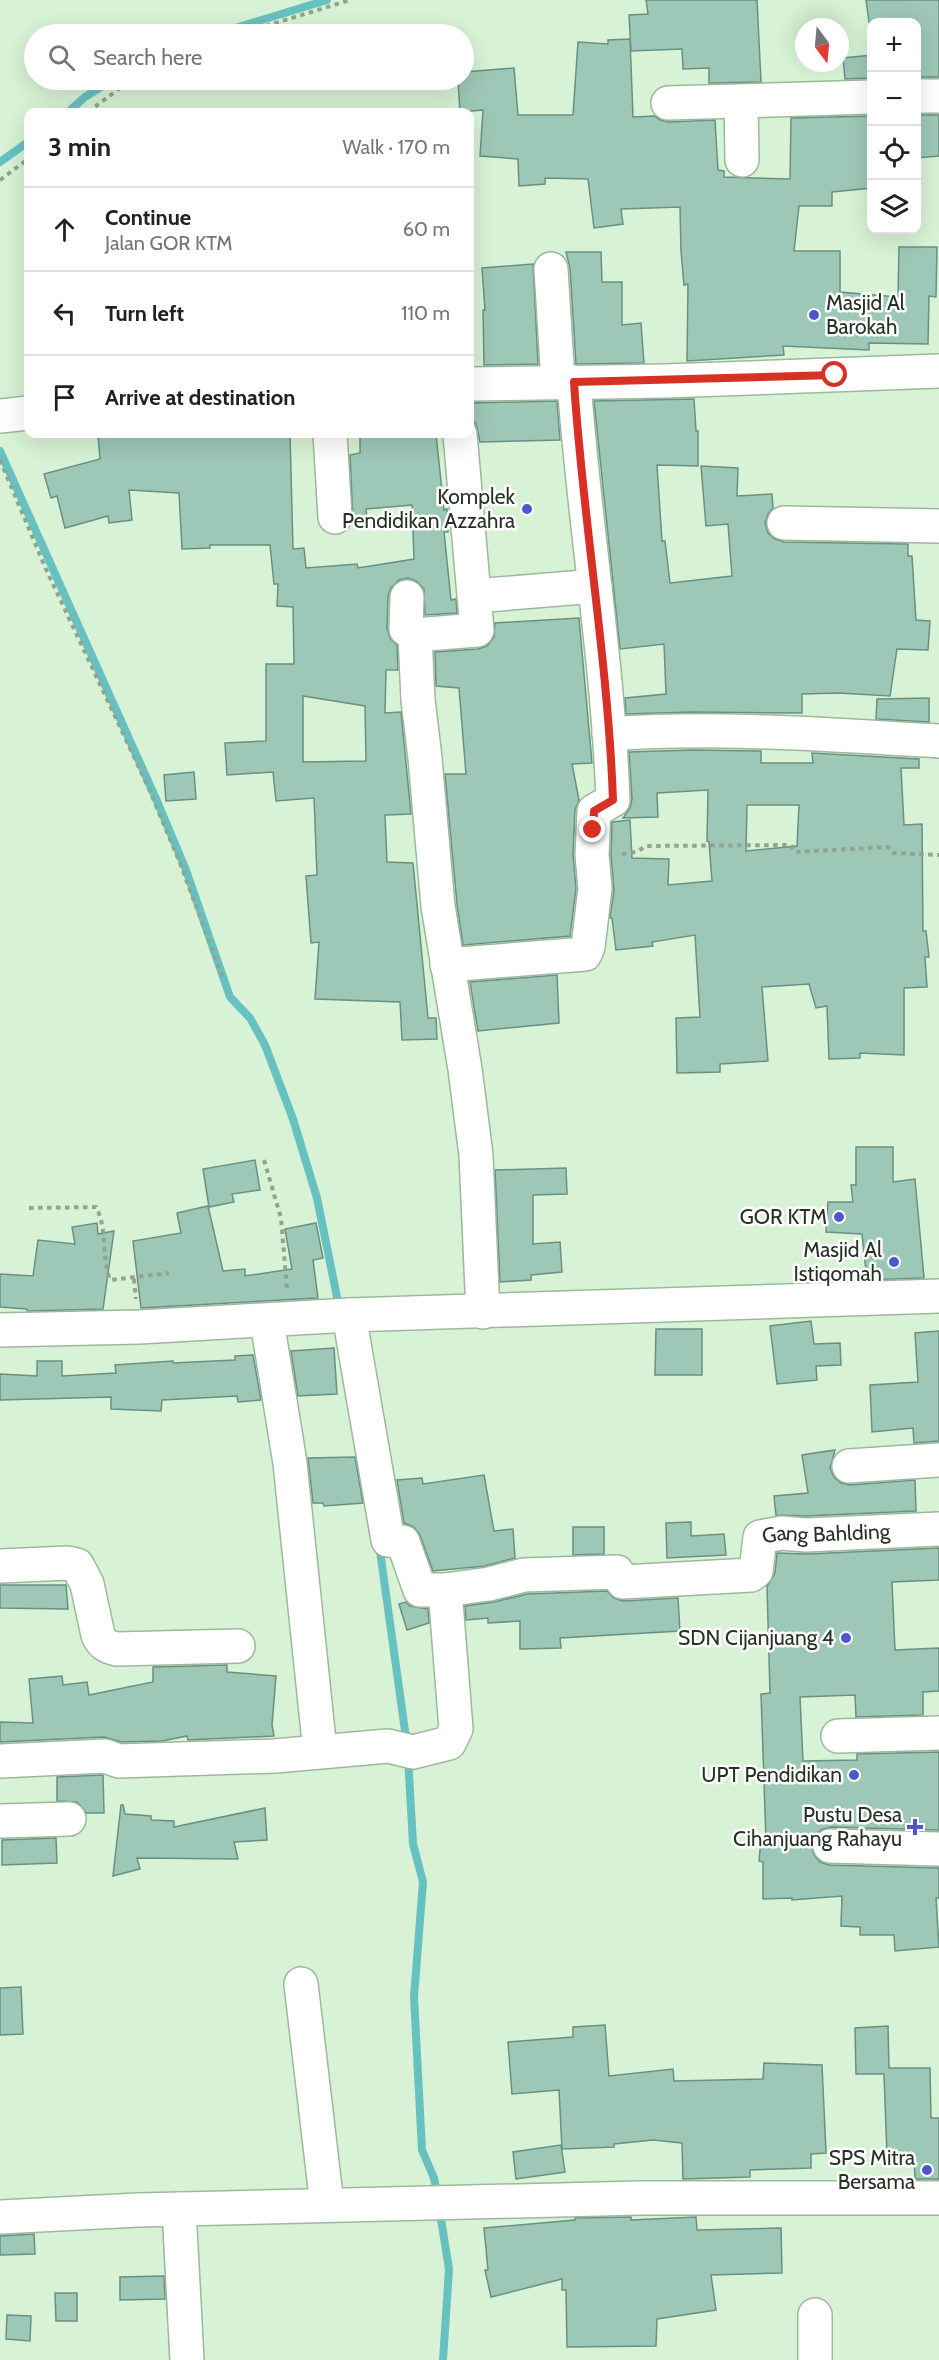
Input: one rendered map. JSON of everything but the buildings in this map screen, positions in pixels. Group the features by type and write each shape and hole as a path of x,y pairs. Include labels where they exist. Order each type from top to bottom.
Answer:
{"street":[{"path":"921,96 939,96"},
{"path":"668,103 867,97"},
{"path":"741,101 742,160"},
{"path":"447,965 585,954 595,888 592,855 594,811 613,800 595,586 578,446 566,382 552,269"},
{"path":"474,384 939,371"},
{"path":"0,416 24,413"},
{"path":"330,438 335,517"},
{"path":"406,597 406,628 415,635 477,630 460,438"},
{"path":"784,523 939,526"},
{"path":"475,596 595,586"},
{"path":"415,635 418,700 438,906 465,1069 476,1155 483,1312"},
{"path":"609,734 665,730 765,730 939,741"},
{"path":"0,1330 139,1327 349,1315 939,1296"},
{"path":"0,1761 105,1756 120,1761 275,1756 388,1746 413,1752 448,1743 456,1729 445,1590 420,1590 403,1542 387,1540 349,1315"},
{"path":"279,1320 290,1463 320,1751"},
{"path":"849,1466 939,1460"},
{"name":"Gang Bahlding","path":"445,1590 489,1584 524,1575 617,1572 623,1582 751,1575 756,1571 760,1537 782,1533 806,1535 939,1529"},
{"path":"0,1566 68,1563 77,1565 87,1584 98,1635 107,1647 117,1649 238,1646"},
{"path":"838,1736 939,1733"},
{"path":"0,1821 69,1819"},
{"path":"830,1846 939,1849"},
{"path":"301,1984 327,2205"},
{"path":"0,2217 327,2205 640,2198 939,2199"},
{"path":"179,2210 187,2360"},
{"path":"815,2315 815,2360"}],"path":[{"path":"272,24 350,0"},
{"path":"93,108 117,90"},
{"path":"0,180 24,162"},
{"path":"0,460 45,567 149,789 180,863 223,979"},
{"path":"592,855 636,852 646,846 698,844 791,845 795,852 888,847 893,853 939,855"},
{"path":"264,1160 281,1218 279,1320"},
{"path":"29,1208 96,1207 102,1218 107,1271 110,1280 169,1273"}],"waterway":[{"path":"249,24 327,0"},
{"path":"73,108 96,90"},
{"path":"0,162 24,145"},
{"path":"0,451 157,801 186,870 230,997 250,1018 265,1045 293,1119 317,1198 339,1307"},
{"path":"379,1544 407,1745"},
{"path":"408,1757 413,1844 423,1882 414,1997 422,2150 434,2178 437,2193"},
{"path":"440,2213 449,2269 443,2360"}],"place":[{"name":"Masjid Al Barokah","path":"814,315"},
{"name":"Komplek Pendidikan Azzahra","path":"527,509"},
{"name":"GOR KTM","path":"839,1217"},
{"name":"Masjid Al Istiqomah","path":"894,1262"},
{"name":"SDN Cijanjuang 4","path":"846,1638"},
{"name":"UPT Pendidikan","path":"854,1775"},
{"name":"Pustu Desa Cihanjuang Rahayu","path":"915,1827"},
{"name":"SPS Mitra Bersama","path":"927,2170"}],"route":[{"path":"593,830 594,811 613,800 612,773 599,622 578,446 574,382 835,375"}]}
